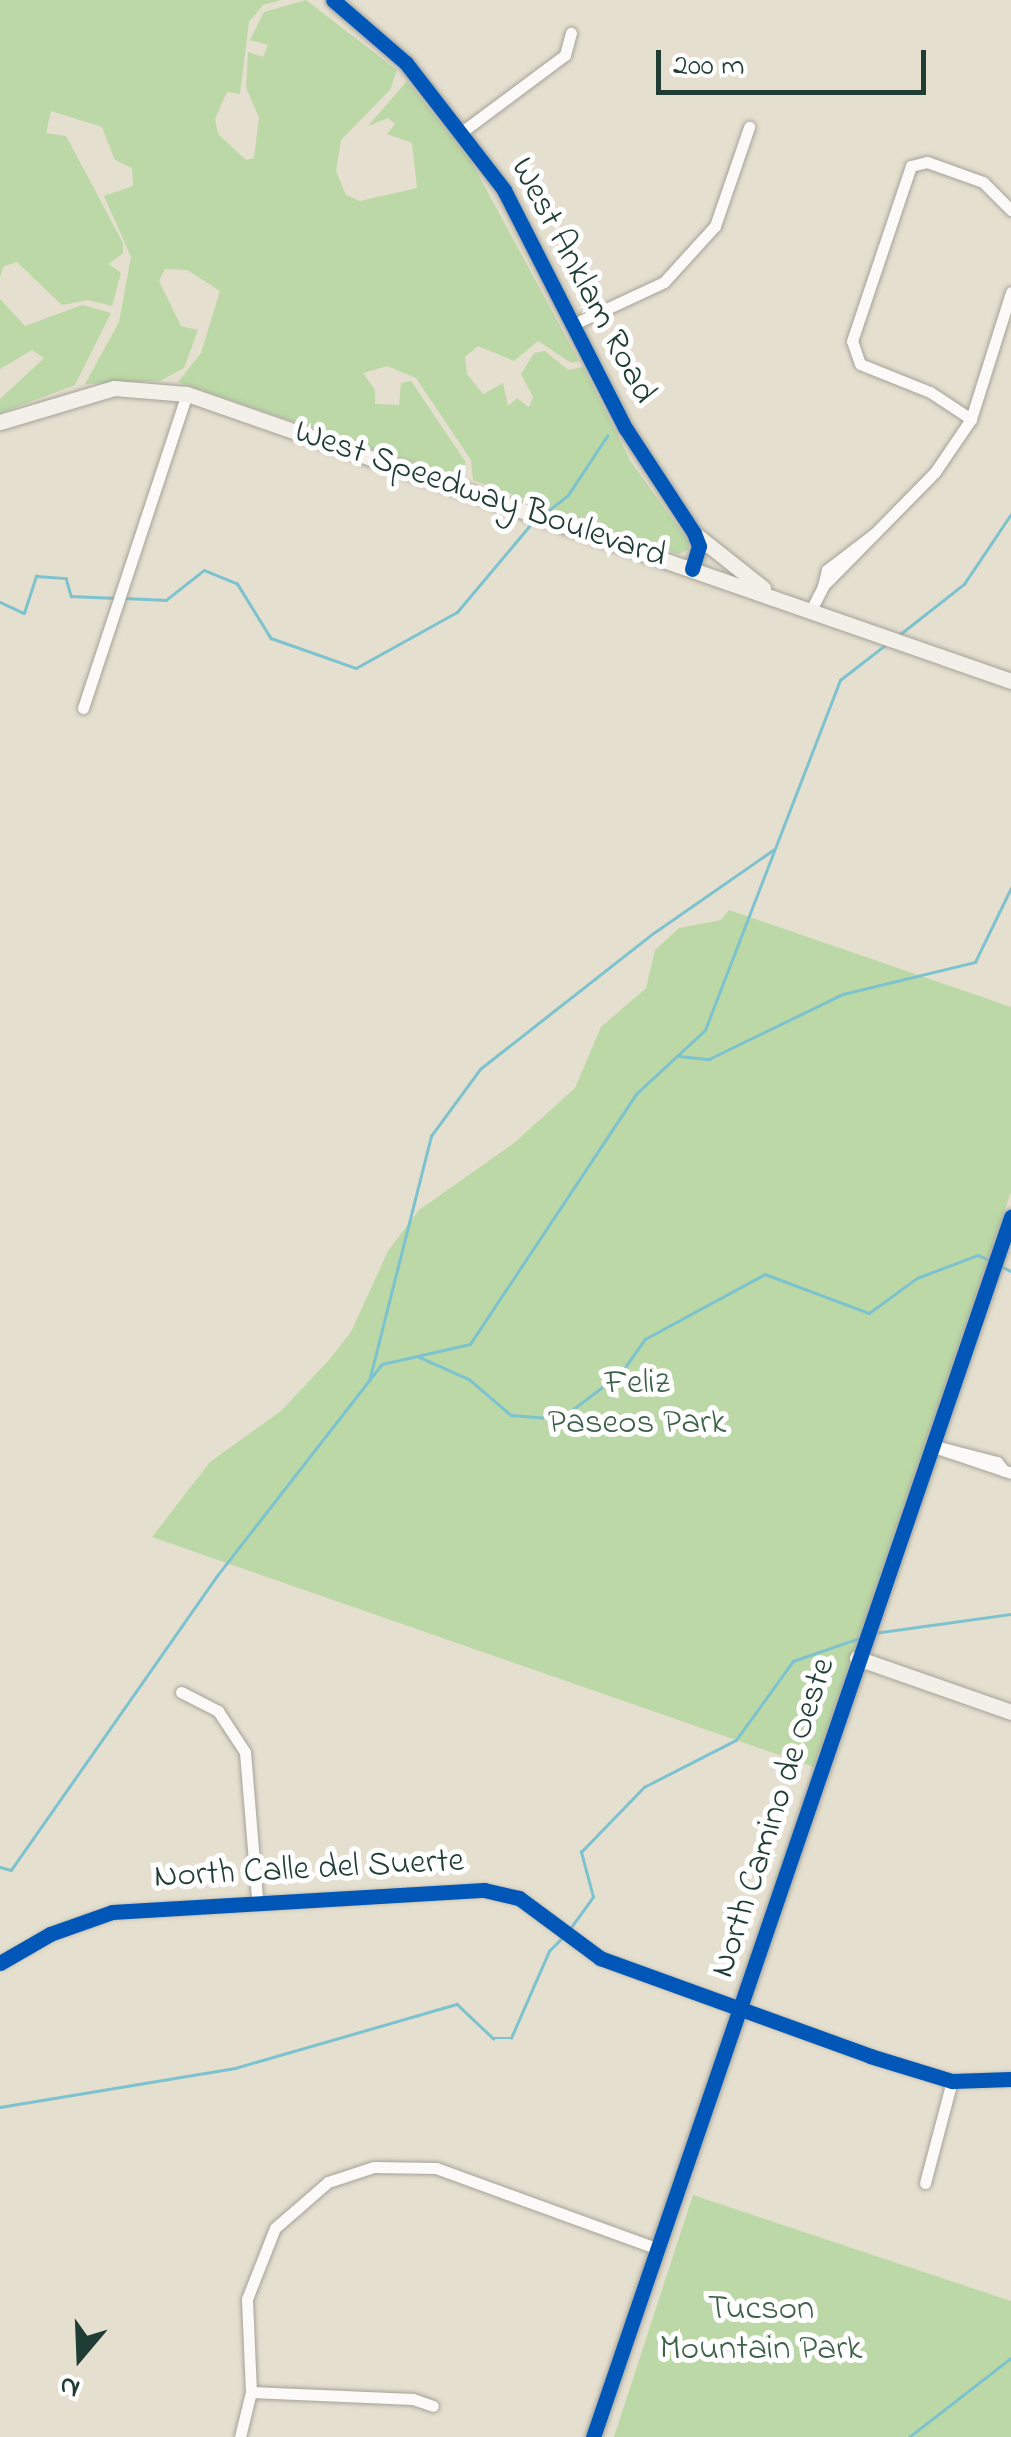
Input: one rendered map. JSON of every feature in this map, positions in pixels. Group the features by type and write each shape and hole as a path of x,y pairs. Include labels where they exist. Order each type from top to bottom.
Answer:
{"main road":[{"name":"West Anklam Road","path":"332,0 406,64 463,130 504,190 649,470 694,533 782,602"},
{"name":"West Speedway Boulevard","path":"0,422 114,388 188,394 1011,681"},
{"path":"692,569 700,546 694,533"},
{"name":"North Camino de Oeste","path":"593,2437 1011,1217"},
{"path":"858,1658 1011,1712"}],"street":[{"path":"463,130 565,54 571,33"},
{"path":"574,324 664,282 715,226 749,127"},
{"path":"970,419 930,392 849,359 852,341 913,160 983,182 1011,210"},
{"path":"810,612 827,570 875,533 936,472 970,419 1011,292"},
{"path":"83,708 188,394"},
{"path":"931,1446 1007,1472"},
{"path":"181,1692 218,1711 245,1752 257,1899"},
{"name":"North Calle del Suerte","path":"0,1963 50,1934 112,1912 257,1899 484,1890 519,1898 600,1958 742,2009 952,2080 1011,2079"},
{"path":"925,2183 952,2080"},
{"path":"240,2437 251,2392 247,2298 275,2228 328,2182 374,2167 436,2168 658,2250"},
{"path":"251,2392 413,2399 433,2406"}],"green space":[{"path":"0,0 281,0 263,5 249,22 240,94 227,92 215,119 218,134 246,160 254,158 259,118 246,87 248,52 263,57 268,45 250,40 264,12 306,0 397,70 390,90 341,140 336,171 346,195 360,201 417,188 412,143 387,134 395,124 388,118 368,126 407,81 472,163 579,361 571,363 538,341 514,361 478,346 465,357 467,374 483,394 503,383 508,406 517,398 529,407 533,397 521,374 534,353 545,351 568,370 583,367 631,462 689,542 688,550 678,554 473,480 471,460 416,378 387,366 363,373 375,390 375,404 399,405 401,383 411,381 465,461 465,480 178,382 201,353 220,291 187,270 165,269 159,281 181,326 198,330 184,368 160,381 85,384 119,322 131,257 104,196 133,186 132,168 115,160 102,127 51,111 46,133 66,136 123,243 123,253 109,264 121,273 112,306 88,300 62,305 17,262 4,266 0,277"},
{"path":"0,299 25,326 82,305 111,313 75,385 0,413 0,399 44,358 32,350 0,369"},
{"name":"Feliz Paseos Park","path":"729,910 1011,1007 1011,1192 814,1767 152,1537 210,1462 281,1411 329,1360 351,1332 388,1251 419,1210 513,1144 575,1088 601,1027 646,988 655,950 679,928 721,920"},
{"name":"Tucson Mountain Park","path":"693,2195 1011,2301 1011,2437 614,2437"}],"waterway":[{"path":"549,510 568,495 607,436"},
{"path":"899,635 964,584 1011,514"},
{"path":"124,598 166,600 204,570 237,583 271,638 356,668 457,612 532,523"},
{"path":"0,602 24,613 36,576 66,578 71,596 116,598"},
{"path":"0,1867 11,1870 216,1577 382,1364 470,1344 636,1094 705,1030 840,680 884,646"},
{"path":"369,1381 431,1136 480,1069 655,932 773,850"},
{"path":"679,1056 709,1059 843,994 975,962 1011,888"},
{"path":"417,1356 469,1379 511,1415 560,1419 621,1373 645,1339 765,1274 869,1313 917,1278 978,1255 987,1259"},
{"path":"999,1265 1011,1271"},
{"path":"874,1633 1011,1614"},
{"path":"569,1930 593,1897 581,1852 644,1787 736,1740 793,1661 857,1639"},
{"path":"0,2107 235,2068 457,2004 493,2038 511,2038 549,1951 564,1936"},
{"path":"909,2437 1011,2358"}],"cycle path":[{"path":"333,0 406,63 504,190 626,429 694,533 699,546 692,569"},
{"path":"593,2437 1011,1217"},
{"path":"0,1963 50,1934 112,1912 484,1890 519,1898 600,1958 870,2056 952,2081 1011,2079"}]}
